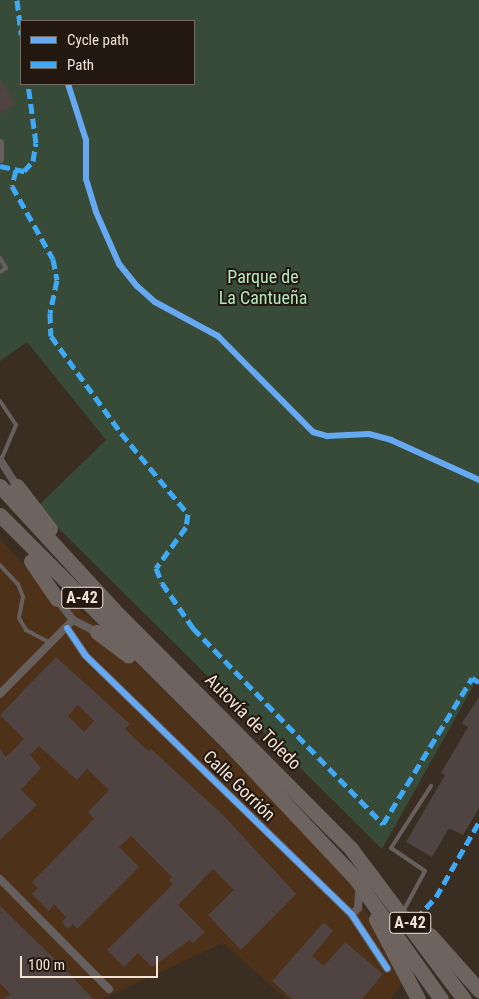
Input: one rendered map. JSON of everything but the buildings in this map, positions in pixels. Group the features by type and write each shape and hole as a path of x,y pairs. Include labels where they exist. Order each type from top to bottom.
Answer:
{"highway":[{"name":"Autovía de Toledo","path":"0,486 114,610 352,850 464,999"},
{"path":"17,486 99,583 114,610"},
{"path":"2,517 10,538 45,576 57,599"},
{"name":"Autovía de Toledo","path":"2,517 160,678 231,746 357,886 442,999"},
{"path":"97,632 160,678"},
{"path":"352,850 479,990"},
{"path":"357,886 382,927 418,999"}],"street":[{"path":"0,143 0,159"},
{"path":"0,461 17,486"},
{"path":"57,599 73,620 97,632"},
{"path":"0,694 52,644 73,620"},
{"name":"Calle Gorrión","path":"67,628 85,655 352,916 387,968"},
{"path":"1,881 110,989"},
{"path":"352,916 358,908 357,886"}],"lane":[{"path":"0,258 6,268 0,272"},
{"path":"0,401 16,425 0,461"},
{"path":"0,565 18,584 23,597 19,618 26,630 52,644"},
{"path":"405,908 425,871 391,848 431,786"}],"shaded area":[{"path":"0,539 34,576 97,623 344,872 404,981 390,999 286,999 223,943 102,999 0,999"}],"green space":[{"name":"Parque de La Cantueña","path":"0,0 479,0 479,676 382,849 37,507 106,440 27,342 0,361"}],"marked path":[{"path":"17,0 20,26"},
{"path":"0,166 24,171 33,161 36,143 28,85"},
{"path":"16,170 12,186 53,259 57,280 50,313 51,336 121,433 188,514 186,527 156,568 162,583 193,628 383,824 472,678 479,682"},
{"path":"416,919 436,897 479,822"}],"cycle path":[{"path":"68,85 86,140 86,179 96,212 119,264 137,286 155,302 218,336 313,432 327,436 369,434 391,440 479,480"},
{"path":"67,628 85,655 352,915 387,968"}]}
